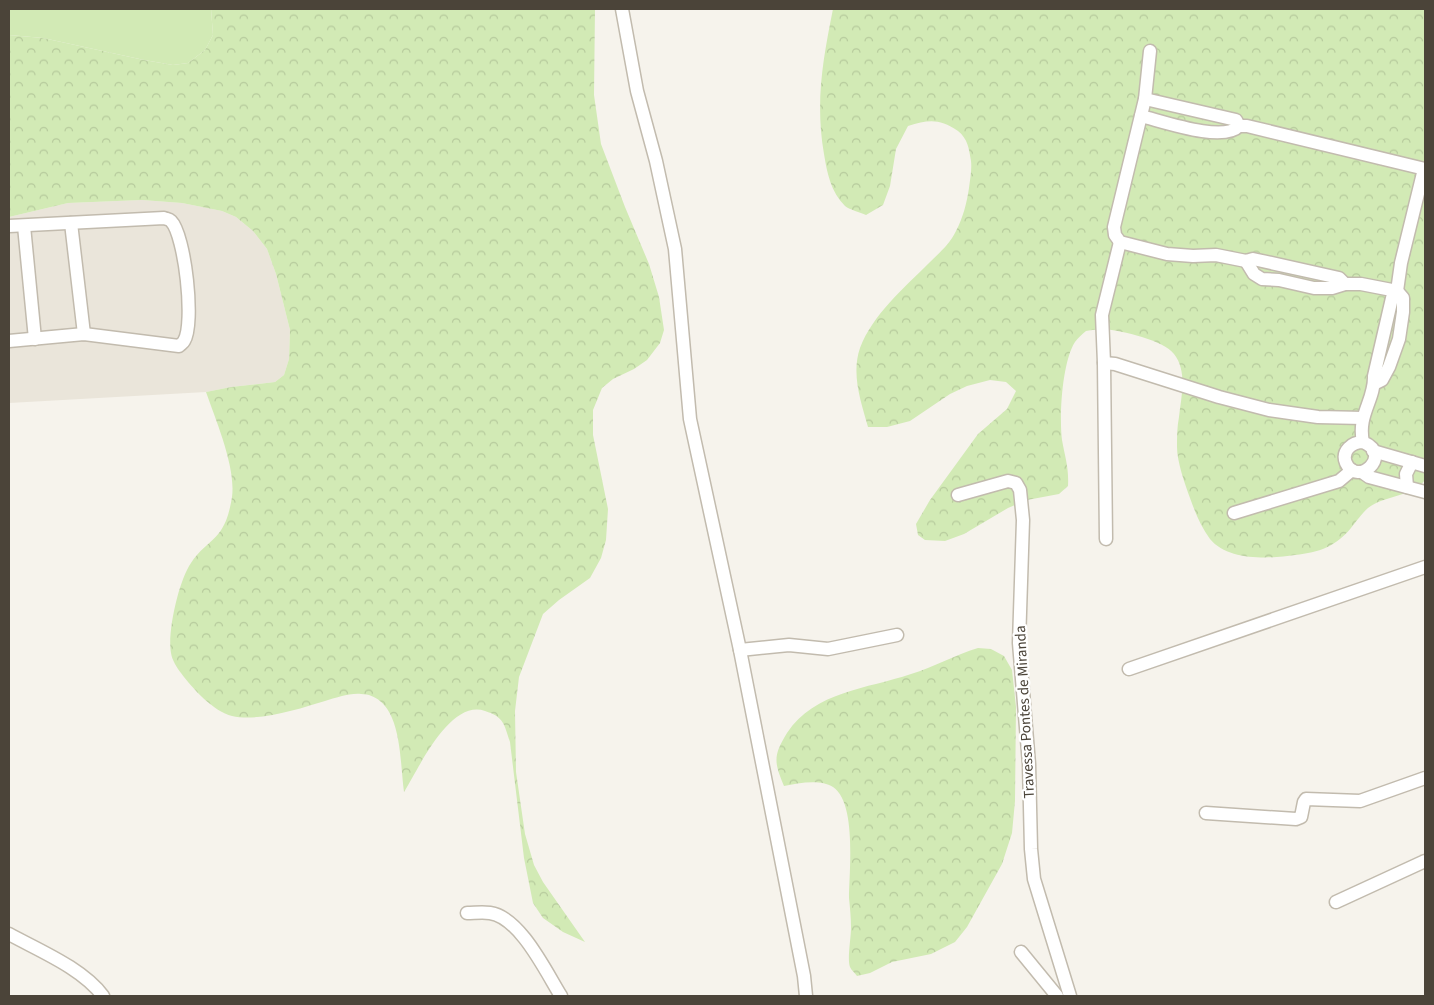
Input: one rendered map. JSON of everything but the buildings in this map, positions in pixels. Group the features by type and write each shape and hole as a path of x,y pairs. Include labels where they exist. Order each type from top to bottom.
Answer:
{"street":[{"path":"622,9 637,91 656,161 676,249 690,419 740,650 804,976 806,996"},
{"path":"1106,538 1102,315 1120,242 1114,227 1145,99 1150,51"},
{"path":"1145,99 1236,120 1239,126"},
{"path":"1141,116 1210,132 1229,131 1239,126 1247,126 1425,169 1401,263 1397,291"},
{"path":"9,226 164,218 171,222 178,237 186,274 188,318 185,340 179,346 84,334 9,341"},
{"path":"71,223 84,334"},
{"path":"24,226 35,339"},
{"path":"1120,242 1167,254 1193,256 1226,255 1246,261 1252,259 1339,278 1345,284 1361,284 1397,291 1403,298 1400,339 1382,380 1374,384 1362,418 1361,432 1363,442"},
{"path":"1104,363 1115,364 1220,397 1270,410 1318,417 1362,418"},
{"path":"1425,466 1374,451 1363,442 1354,443 1345,454 1346,463 1369,477 1425,492"},
{"path":"1234,513 1339,481 1357,471 1370,468 1373,464 1374,451"},
{"path":"1407,487 1406,474 1412,462"},
{"name":"Travessa Pontes de Miranda","path":"958,495 1008,481 1016,483 1020,490 1023,520 1019,643 1029,764 1031,849 1034,879 1070,996"},
{"path":"1129,669 1425,567"},
{"path":"740,650 790,646 828,649 898,635"},
{"path":"1206,814 1296,819 1301,817 1306,799 1360,801 1425,778"},
{"path":"1336,902 1425,861"},
{"path":"467,912 491,913 507,920 524,938 561,996"},
{"path":"9,934 86,978 103,996"},
{"path":"1021,952 1057,996"}],"shaded area":[{"path":"142,200 182,203 222,211 236,217 253,231 267,249 276,274 290,330 289,359 284,375 275,382 206,392 9,403 9,217 68,203"}],"green space":[{"path":"9,9 211,9 213,35 205,50 188,63 173,65 43,38 9,35"},
{"path":"211,9 595,9 594,95 601,144 649,264 659,297 664,330 660,343 647,360 634,369 613,379 602,388 593,410 593,435 608,509 606,540 601,558 590,578 543,614 519,677 515,711 516,772 525,834 534,865 543,882 585,942 563,932 543,918 533,903 524,858 510,742 502,722 496,716 485,711 472,710 460,715 437,738 404,792 395,726 387,709 376,698 366,694 352,694 278,714 254,717 232,716 218,710 204,699 178,669 172,658 170,644 172,620 182,581 194,559 222,529 228,516 232,497 231,472 228,458 206,392 275,382 284,375 289,359 290,330 276,274 267,249 253,231 236,217 222,211 182,203 142,200 68,203 9,217 9,35 43,38 173,65 188,63 205,50 213,35"},
{"path":"833,9 1425,9 1425,480 1413,490 1368,508 1339,540 1326,548 1304,554 1262,557 1238,555 1227,551 1210,539 1204,530 1192,503 1180,466 1177,453 1177,436 1182,377 1181,369 1174,354 1169,349 1152,340 1121,332 1097,329 1086,331 1075,342 1064,376 1061,430 1068,486 1059,494 1027,500 1008,508 964,534 945,541 925,540 918,535 916,524 930,500 978,434 1007,409 1016,391 1006,382 990,380 967,386 950,394 910,421 887,427 868,427 857,378 857,358 860,348 881,313 954,236 966,204 971,174 971,161 966,141 958,131 951,127 933,121 908,126 896,149 890,186 883,205 866,215 850,209 840,201 828,175 821,135 820,116 823,63"},
{"path":"978,648 991,649 1004,656 1012,670 1016,707 1015,801 1012,833 1002,864 967,927 955,942 931,954 892,962 870,973 857,976 849,963 851,928 849,898 850,839 846,808 841,795 828,785 809,782 784,786 776,759 779,748 787,733 799,719 812,708 827,700 843,693 920,671"}]}
